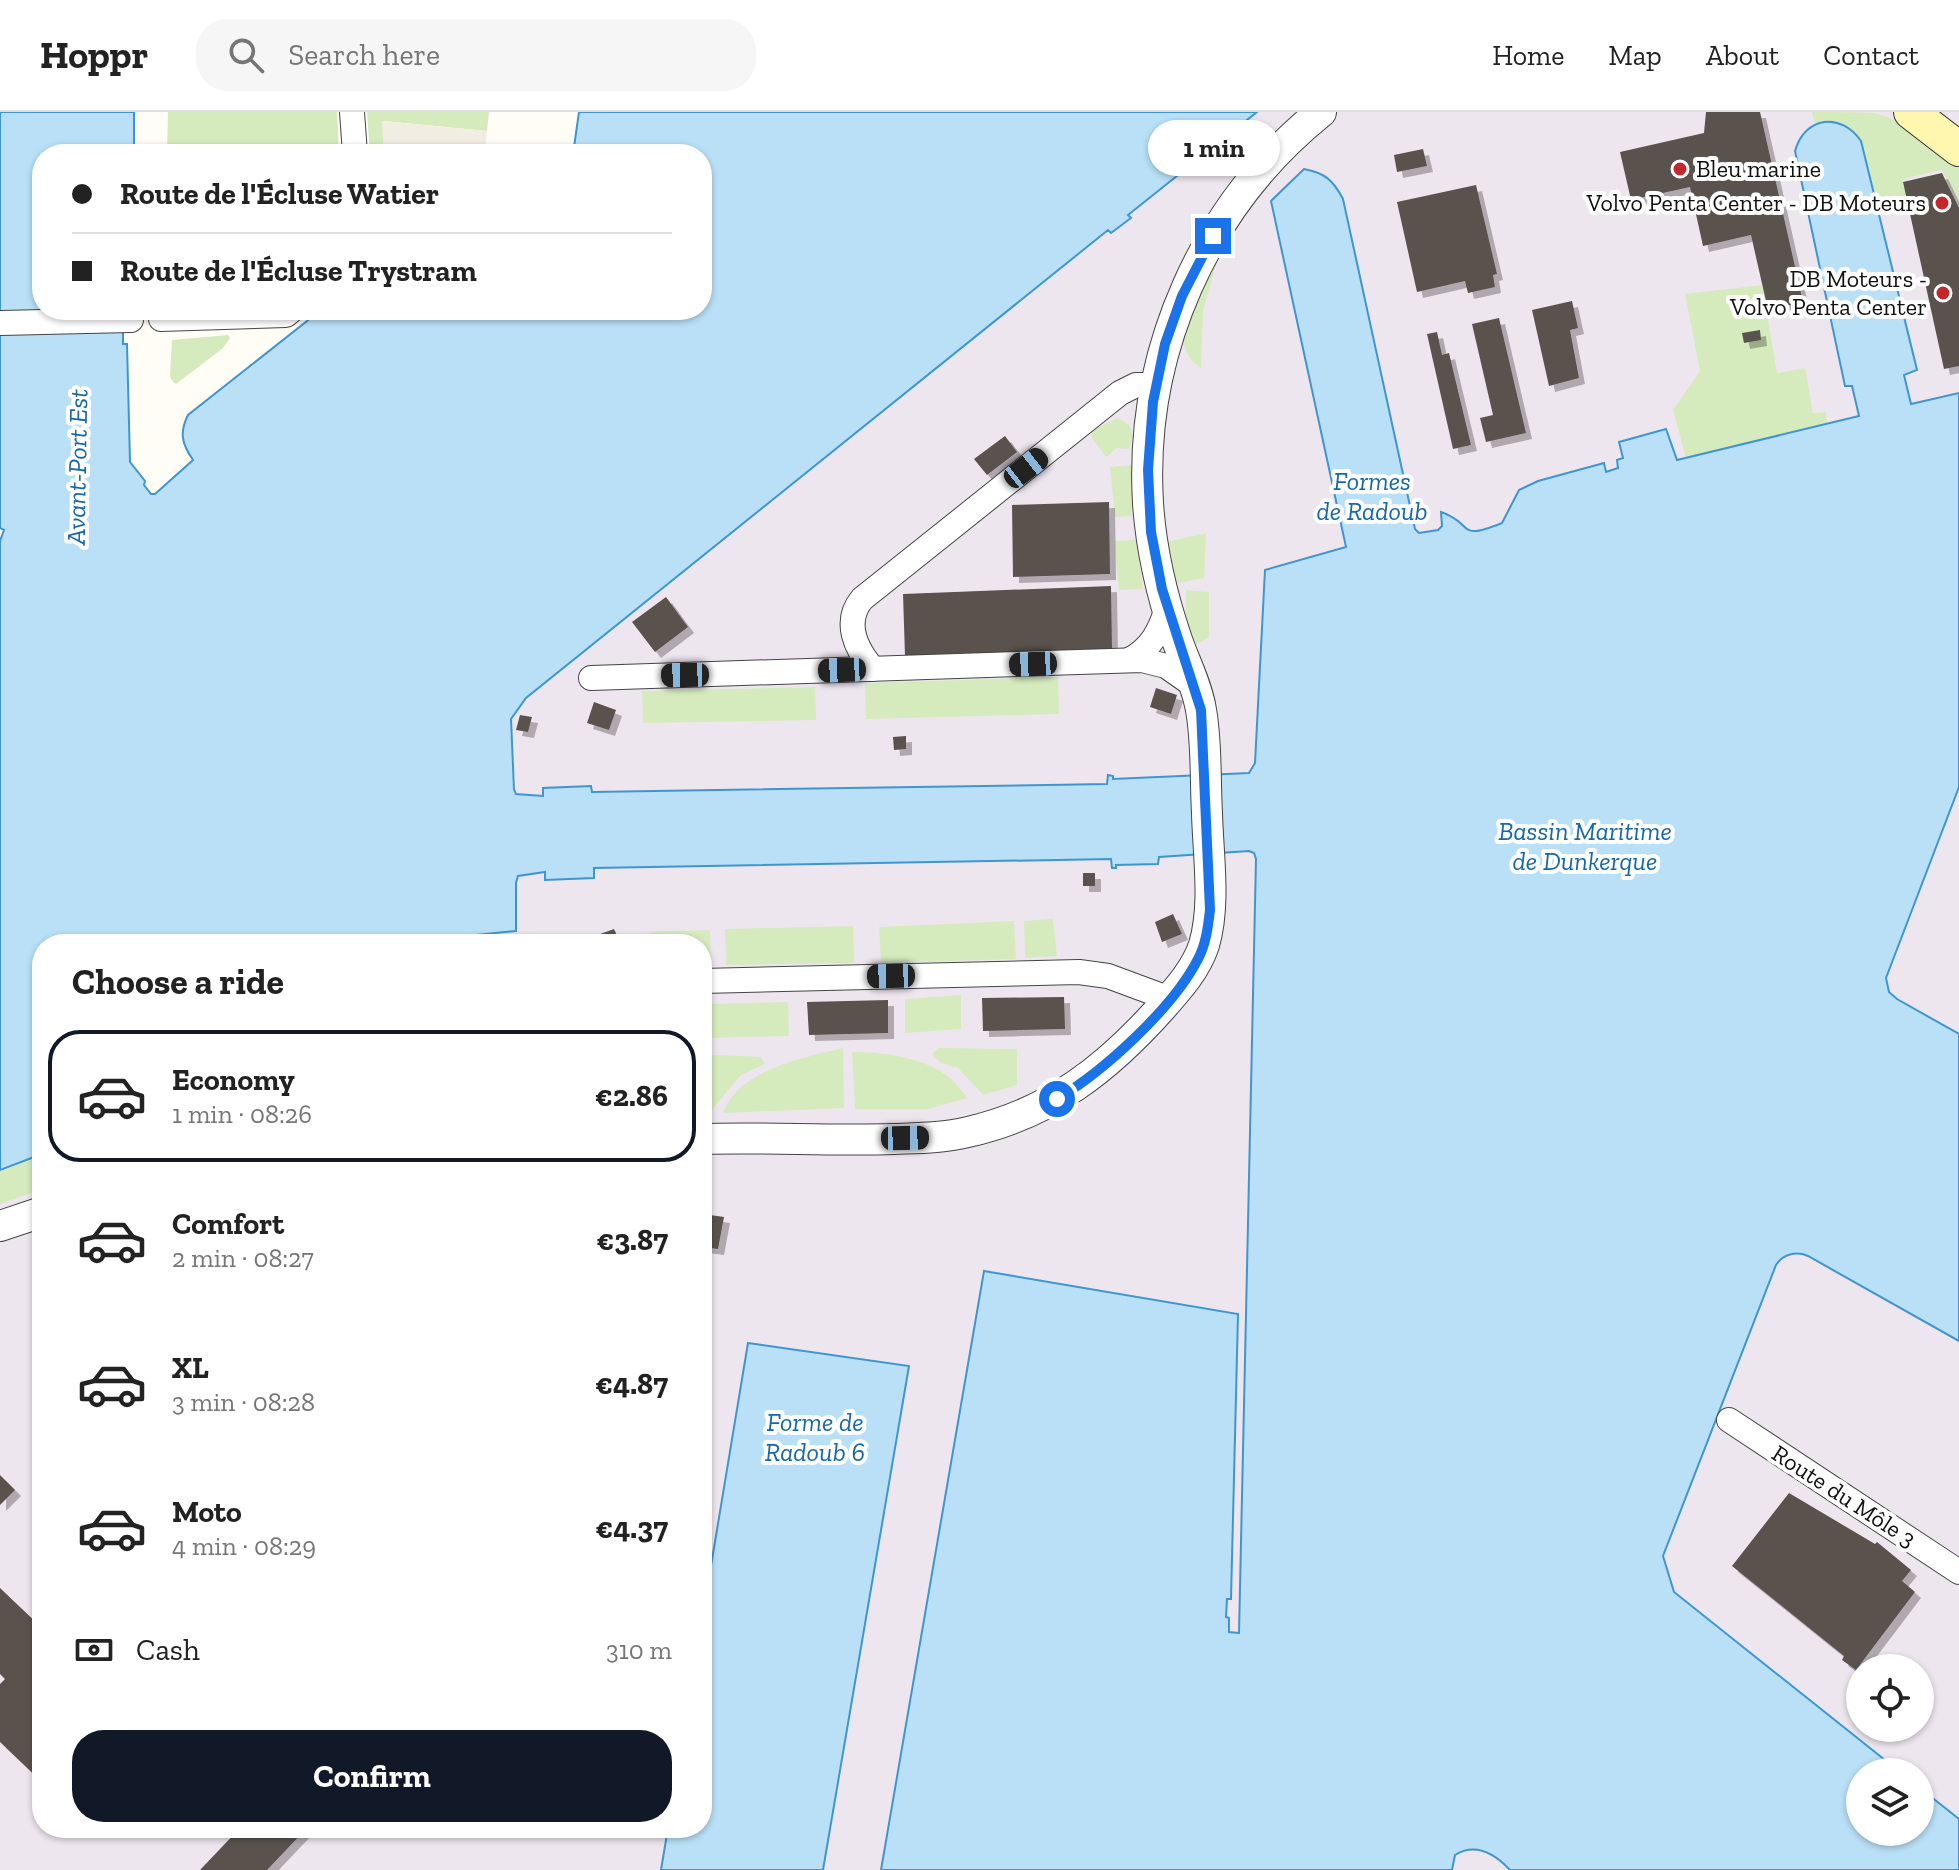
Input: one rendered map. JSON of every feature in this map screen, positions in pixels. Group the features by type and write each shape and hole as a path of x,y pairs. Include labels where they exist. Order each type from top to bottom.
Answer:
{"main road":[{"path":"1911,112 1959,149"}],"street":[{"path":"352,112 354,144"},
{"path":"712,1139 858,1140 954,1135 993,1126 1068,1093 1097,1072 1170,999 1194,967 1203,946 1210,910 1203,724 1196,687 1167,608 1154,549 1148,500 1149,437 1156,385 1165,344 1182,296 1213,236 1259,172 1321,112"},
{"path":"0,323 131,320"},
{"path":"873,669 859,651 854,634 855,609 862,599 1120,393 1136,385 1156,385"},
{"path":"1129,660 1155,638 1167,608"},
{"path":"591,678 1129,660 1166,666 1196,687"},
{"path":"712,981 1079,972 1108,976 1170,999"},
{"path":"712,1157 858,1140"},
{"path":"0,1226 32,1215"},
{"name":"Route du Môle 3","path":"1729,1420 1959,1572"}],"shaded area":[{"path":"1257,112 1959,112 1959,393 1676,460 1665,429 1620,442 1623,458 1619,468 1606,472 1603,463 1538,481 1519,490 1502,523 1484,530 1469,531 1452,515 1441,513 1442,526 1438,530 1265,570 1255,763 1249,773 1225,773 1227,851 1249,851 1254,853 1256,859 1239,1634 1229,1632 1229,1619 1226,1618 1227,1599 1231,1599 1238,1315 984,1271 881,1870 0,1870 0,1170 32,1158 32,1838 712,1838 712,934 486,934 516,931 518,876 545,872 545,879 593,868 591,786 543,788 543,796 516,794 511,719 526,698 1108,230 1111,233 1130,219 1128,215"},
{"path":"382,121 487,131 486,144 383,144"},
{"path":"1959,787 1959,1034 1897,999 1889,992 1886,978"},
{"path":"1792,1253 1808,1256 1959,1341 1959,1819 1934,1799 1934,1758 1882,1758 1862,1742 1934,1742 1934,1654 1846,1654 1846,1729 1674,1592 1663,1555 1776,1265"},
{"path":"1472,1849 1491,1854 1510,1870 1452,1870 1454,1855"}],"green space":[{"path":"168,112 337,112 339,144 167,144"},
{"path":"367,112 489,112 487,131 383,121 384,144 369,144"},
{"path":"1812,112 1875,113 1909,129 1959,168 1959,202 1942,170 1903,179 1906,197 1876,202 1861,141 1822,120 1815,124"},
{"path":"1217,261 1203,311 1201,368 1190,357 1185,345 1185,331 1188,316"},
{"path":"1762,285 1777,373 1805,368 1813,413 1826,412 1827,423 1686,458 1673,410 1700,371 1685,294"},
{"path":"228,335 230,338 223,348 176,384 173,382 170,377 172,340"},
{"path":"1118,418 1129,425 1133,436 1129,449 1117,448 1106,457 1092,438 1092,430"},
{"path":"1132,465 1132,516 1115,517 1110,467"},
{"path":"1206,533 1204,578 1174,584 1167,542"},
{"path":"1136,540 1143,589 1119,590 1114,541"},
{"path":"1186,590 1209,592 1209,637 1197,644 1186,629"},
{"path":"1058,677 1059,714 866,719 865,683"},
{"path":"815,687 816,720 643,723 642,691"},
{"path":"1053,919 1057,956 1025,958 1024,921"},
{"path":"1014,921 1016,959 881,963 879,927"},
{"path":"853,926 854,963 726,965 725,929"},
{"path":"710,930 710,934 649,934"},
{"path":"961,995 961,1029 905,1033 905,999"},
{"path":"788,1002 789,1036 712,1038 712,1004"},
{"path":"843,1048 844,1108 723,1113 731,1098 757,1076 792,1061"},
{"path":"938,1048 1017,1049 1017,1085 983,1095 958,1068 941,1063 932,1054"},
{"path":"852,1052 877,1053 917,1061 951,1079 968,1098 928,1109 855,1109"},
{"path":"712,1055 761,1057 765,1064 741,1075 712,1110"},
{"path":"32,1158 32,1193 0,1204 0,1170"}],"water":[{"path":"0,112 134,112 134,144 32,144 32,316 0,318"},
{"name":"Bassin Maritime de Dunkerque","path":"579,112 1257,112 1128,215 1131,218 1111,233 1108,230 526,698 511,719 516,794 543,796 543,788 591,786 592,792 1107,784 1108,775 1113,779 1249,773 1255,763 1265,570 1346,547 1271,201 1304,169 1323,175 1339,192 1415,529 1419,533 1438,530 1442,526 1441,512 1467,529 1477,531 1502,523 1519,490 1538,481 1604,463 1606,472 1618,468 1617,460 1623,458 1619,442 1666,429 1677,460 1859,416 1852,386 1845,386 1795,151 1807,131 1824,122 1844,125 1861,141 1917,370 1904,375 1911,404 1959,393 1959,787 1886,978 1889,992 1897,999 1959,1034 1959,1341 1808,1256 1794,1254 1782,1258 1776,1265 1663,1556 1674,1592 1846,1729 1846,1742 1862,1742 1882,1758 1846,1758 1846,1846 1934,1846 1934,1799 1959,1819 1959,1870 1510,1870 1492,1855 1470,1850 1455,1855 1452,1870 881,1870 984,1271 1238,1314 1231,1599 1227,1599 1226,1617 1229,1618 1229,1632 1239,1633 1256,859 1254,853 1249,851 1159,857 1158,864 1116,865 1116,868 1112,868 1111,859 594,868 594,878 545,880 545,872 518,876 516,931 486,934 32,934 32,1158 0,1170 0,541 4,530 0,528 0,329 123,326 123,344 127,344 130,462 151,494 155,494 193,460 183,438 188,415 308,320 712,320 712,144 574,144"},
{"name":"Forme de Radoub 6","path":"748,1343 909,1366 823,1870 661,1870 666,1838 712,1838 712,1560"}],"building":[{"path":"1706,112 1760,112 1803,302 1768,310 1751,235 1703,246 1690,187 1631,200 1620,152 1704,133"},
{"path":"1423,149 1427,166 1397,172 1394,155"},
{"name":"DB Moteurs - Volvo Penta Center","path":"1942,173 1959,208 1959,366 1944,369 1903,182"},
{"path":"1476,185 1497,274 1493,275 1495,287 1468,293 1465,281 1417,292 1397,202"},
{"path":"1572,301 1578,328 1570,330 1579,378 1549,386 1532,310"},
{"path":"1499,318 1526,433 1486,442 1480,418 1493,415 1472,324"},
{"path":"1760,330 1761,340 1744,343 1742,333"},
{"path":"1437,332 1442,355 1449,353 1471,445 1453,449 1427,334"},
{"path":"1005,436 1017,452 987,475 974,459"},
{"path":"1109,502 1110,574 1013,577 1012,505"},
{"path":"1111,586 1112,650 905,656 903,594"},
{"path":"666,597 688,627 655,652 632,622"},
{"path":"1156,688 1177,695 1171,714 1150,707"},
{"path":"594,702 616,710 609,730 587,723"},
{"path":"520,715 532,717 528,732 516,730"},
{"path":"906,736 906,749 894,750 893,737"},
{"path":"1083,873 1095,873 1095,886 1083,886"},
{"path":"1173,914 1182,934 1162,942 1155,922"},
{"path":"614,929 616,934 600,934"},
{"path":"1064,997 1065,1029 983,1031 982,998"},
{"path":"888,1000 888,1033 809,1035 807,1002"},
{"path":"712,1215 724,1217 718,1249 712,1248"},
{"path":"0,1475 15,1490 0,1505"},
{"path":"1789,1493 1875,1544 1877,1542 1911,1570 1902,1581 1915,1592 1868,1654 1846,1654 1846,1663 1842,1660 1844,1656 1732,1566"},
{"path":"0,1588 32,1618 32,1772 0,1742 0,1684 5,1679 0,1674"},
{"path":"230,1838 297,1838 267,1870 200,1870"}],"place":[{"name":"Bleu marine","path":"1680,169"},
{"name":"Volvo Penta Center - DB Moteurs","path":"1942,203"},
{"name":"DB Moteurs - Volvo Penta Center","path":"1943,293"}],"route":[{"path":"1057,1099 1104,1066 1155,1015 1194,967 1207,934 1210,910 1203,724 1199,698 1176,637 1157,566 1151,532 1148,470 1153,402 1165,344 1182,296 1213,236"}],"water label":[{"name":"Avant-Port Est","path":"77,467"},
{"name":"Formes de Radoub","path":"1372,496"}]}
